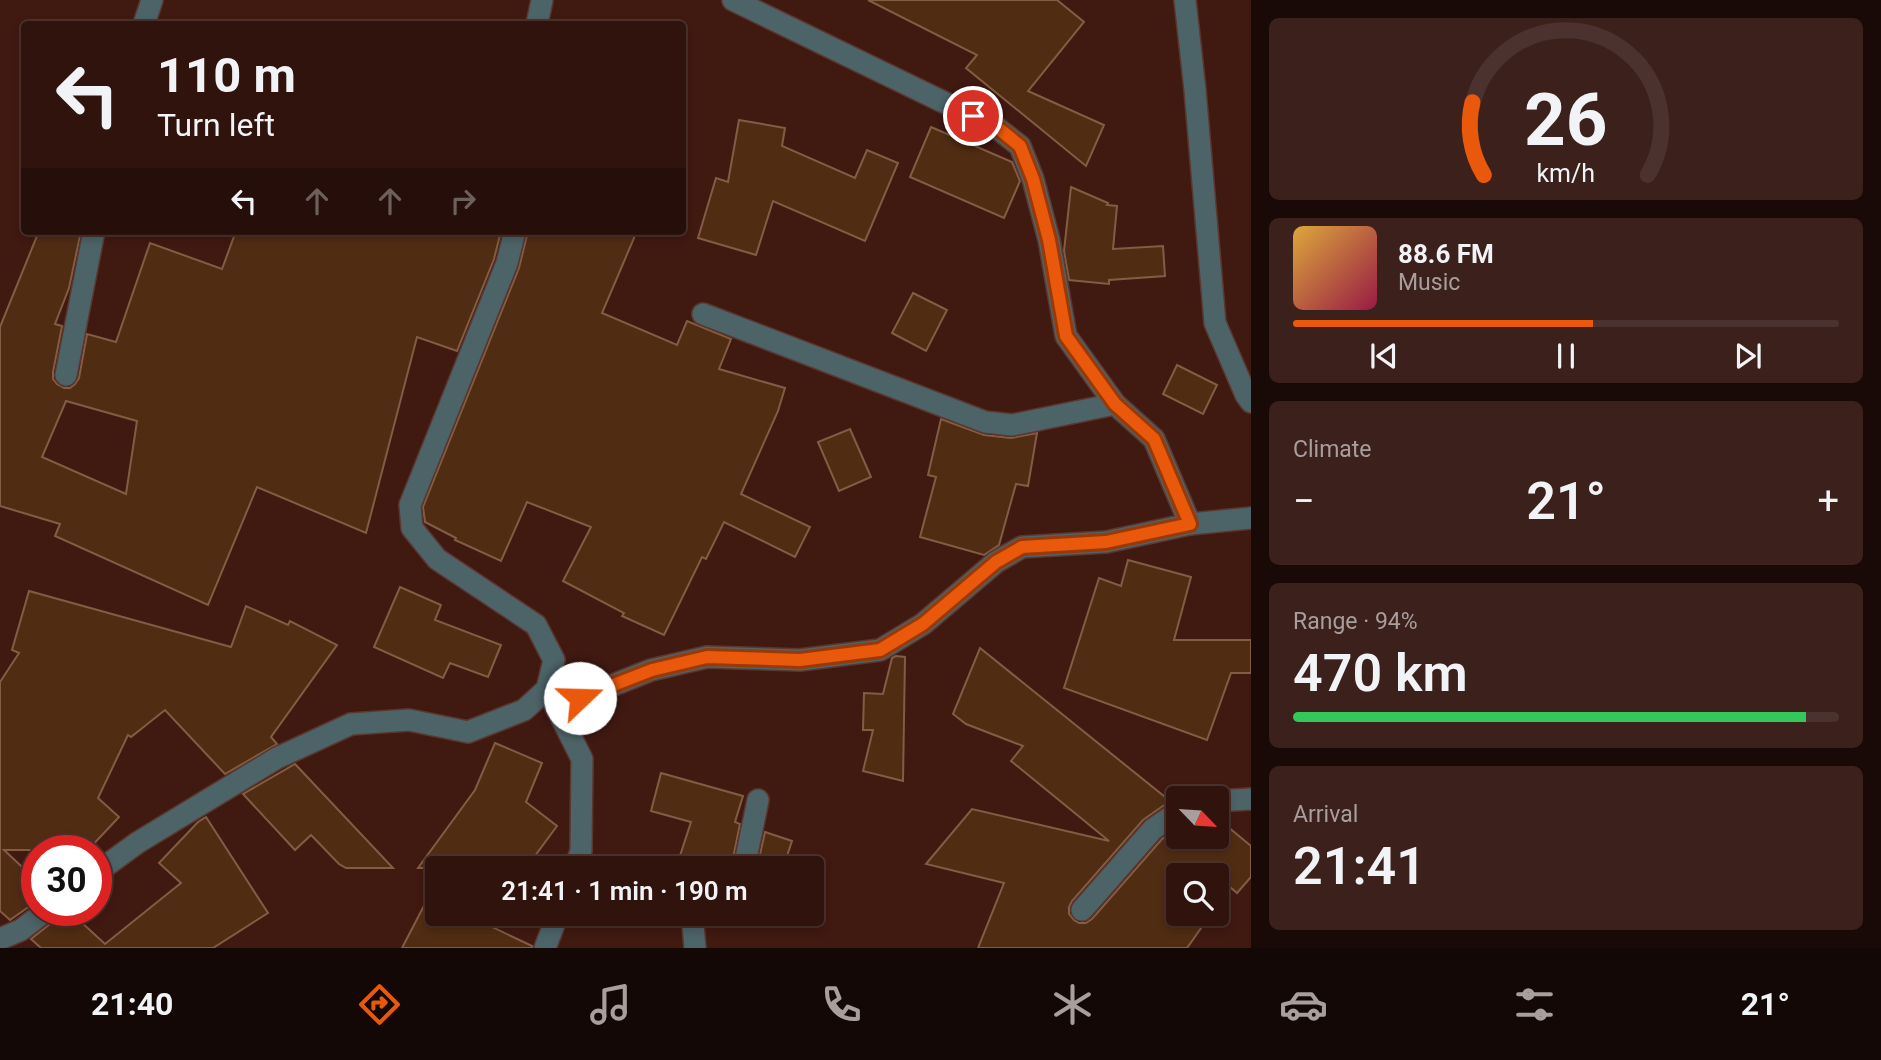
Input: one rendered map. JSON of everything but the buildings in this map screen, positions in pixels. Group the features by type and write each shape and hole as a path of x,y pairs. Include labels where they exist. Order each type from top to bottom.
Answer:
{"street":[{"path":"145,21 152,0"},
{"path":"538,21 542,0"},
{"path":"733,0 998,128 1020,146 1033,179 1049,240 1066,336 1115,404 1154,439 1190,524"},
{"path":"1185,0 1215,323 1251,402"},
{"path":"66,375 93,235"},
{"path":"515,235 507,263 410,505 412,527 437,559 536,625 554,660 551,699 582,760 579,856"},
{"path":"703,314 985,422 1012,425 1115,404"},
{"path":"112,861 137,843 277,758 351,724 409,720 468,732 551,699 707,657 800,660 880,650 923,624 996,562 1022,547 1106,542 1190,524 1251,518"},
{"path":"1229,800 1251,799"},
{"path":"746,856 758,800"},
{"path":"1082,910 1153,829 1166,821"},
{"path":"0,939 26,926"},
{"path":"545,948 553,926"},
{"path":"693,926 695,948"}],"route":[{"path":"580,698 652,670 707,657 800,660 880,650 923,624 996,562 1022,547 1106,542 1190,524 1154,439 1115,404 1066,336 1049,240 1033,179 1020,146 998,128 973,116"}]}
